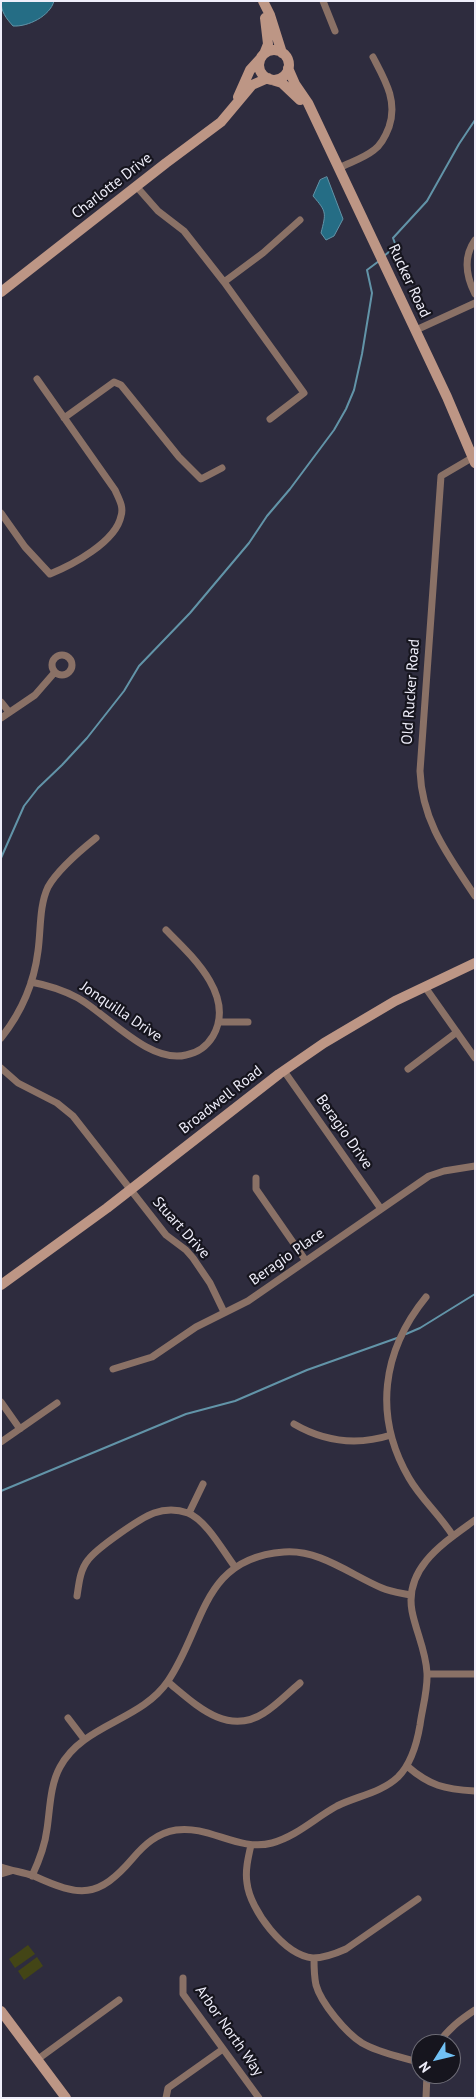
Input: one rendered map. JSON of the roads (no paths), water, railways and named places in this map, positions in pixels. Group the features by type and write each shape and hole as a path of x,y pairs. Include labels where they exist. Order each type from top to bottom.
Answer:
{"street":[{"path":"325,2 335,31"},
{"path":"264,3 270,14 282,53"},
{"path":"263,56 274,50 287,57 288,68 281,78 270,79 261,71 263,56 268,39 264,3"},
{"name":"Charlotte Drive","path":"237,101 250,70 263,56"},
{"path":"339,168 376,149 386,135 392,119 393,103 389,87 373,57"},
{"name":"Rucker Road","path":"288,68 339,168 416,330 474,459"},
{"name":"Charlotte Drive","path":"1,292 221,122 252,85 270,79"},
{"name":"Rucker Road","path":"270,79 282,83 295,94 312,114"},
{"path":"136,186 158,211 184,231 224,282 304,393 270,419"},
{"path":"224,282 263,253 300,220"},
{"path":"475,240 468,256 467,270 475,294"},
{"path":"416,330 475,303"},
{"path":"1,513 25,547 50,574 70,565 104,541 113,532 121,517 122,505 116,490 37,379"},
{"path":"64,418 114,382 121,384 178,457 201,479 222,468"},
{"name":"Old Rucker Road","path":"474,459 441,476 421,734 420,787 427,814 434,831 475,896"},
{"path":"1,718 35,695 55,672"},
{"path":"1,702 9,712"},
{"path":"1,1038 21,1007 31,982 38,953 42,906 48,888 54,879 96,838"},
{"path":"166,930 180,944 212,984 219,1002 219,1022 248,1022"},
{"name":"Broadwell Road","path":"1,1285 130,1190 284,1071 358,1021 475,963"},
{"name":"Jonquilla Drive","path":"31,982 52,987 80,999 149,1048 167,1056 186,1055 204,1047 211,1040 219,1022"},
{"path":"425,987 475,1058"},
{"path":"408,1069 457,1032"},
{"name":"Stuart Drive","path":"1,1068 18,1083 57,1103 79,1124 166,1235 186,1250 193,1258 210,1283 224,1312"},
{"name":"Beragio Drive","path":"284,1071 381,1209"},
{"name":"Beragio Place","path":"114,1369 152,1357 196,1327 248,1301 429,1176 444,1171 475,1166"},
{"path":"256,1178 256,1190 306,1261"},
{"path":"426,1297 404,1329 390,1367 387,1395 391,1435 399,1459 410,1480 444,1520 453,1536"},
{"path":"1,1402 20,1429"},
{"path":"1,1442 58,1403"},
{"path":"294,1424 318,1436 342,1442 367,1442 391,1435"},
{"path":"189,1513 202,1484"},
{"path":"77,1596 82,1569 89,1559 125,1531 153,1513 176,1509 189,1513 204,1524 235,1567"},
{"path":"1,1866 11,1871 32,1876 65,1890 80,1891 96,1888 117,1876 150,1840 176,1830 194,1830 251,1845 270,1844 292,1836 336,1807 387,1785 398,1777 407,1766 413,1754 427,1674 424,1653 412,1610 411,1595 417,1575 426,1560 437,1548 475,1520"},
{"path":"32,1876 46,1838 54,1779 67,1756 84,1739 138,1709 157,1695 168,1682 182,1658 204,1604 220,1582 235,1567 266,1554 303,1553 344,1568 382,1588 411,1595"},
{"path":"427,1674 475,1674"},
{"path":"168,1682 206,1713 219,1719 233,1722 251,1720 264,1714 300,1683"},
{"path":"68,1718 84,1739"},
{"path":"407,1766 424,1780 434,1785 453,1790 475,1791"},
{"path":"251,1845 246,1874 250,1895 255,1906 284,1944 292,1950 314,1958 334,1954 346,1949 418,1899"},
{"path":"1,1874 11,1871"},
{"path":"314,1958 315,1975 320,1995 350,2033 361,2042 373,2048 411,2060"},
{"name":"Arbor North Way","path":"183,1978 183,1994 259,2098"},
{"path":"38,2060 119,2000"},
{"path":"447,2034 458,2022 475,2010"},
{"path":"1,2011 66,2098"},
{"path":"166,2098 168,2088 223,2049"},
{"path":"426,2098 427,2084"}],"water":[{"path":"1,1 54,1 48,11 38,20 25,25 13,26 4,15"},
{"path":"327,177 343,219 334,236 326,240 321,233 324,221 323,209 313,196 320,180"}],"waterway":[{"path":"384,256 396,246 393,238 427,201 459,144 475,120"},
{"path":"1,858 24,806 38,788 87,738 124,691 139,666 190,613 249,543 267,516 290,489 334,430 354,390 362,354 372,293 367,270 379,261"},
{"path":"406,1334 420,1328 475,1294"},
{"path":"1,1491 186,1414 235,1401 307,1370 397,1338"}]}
